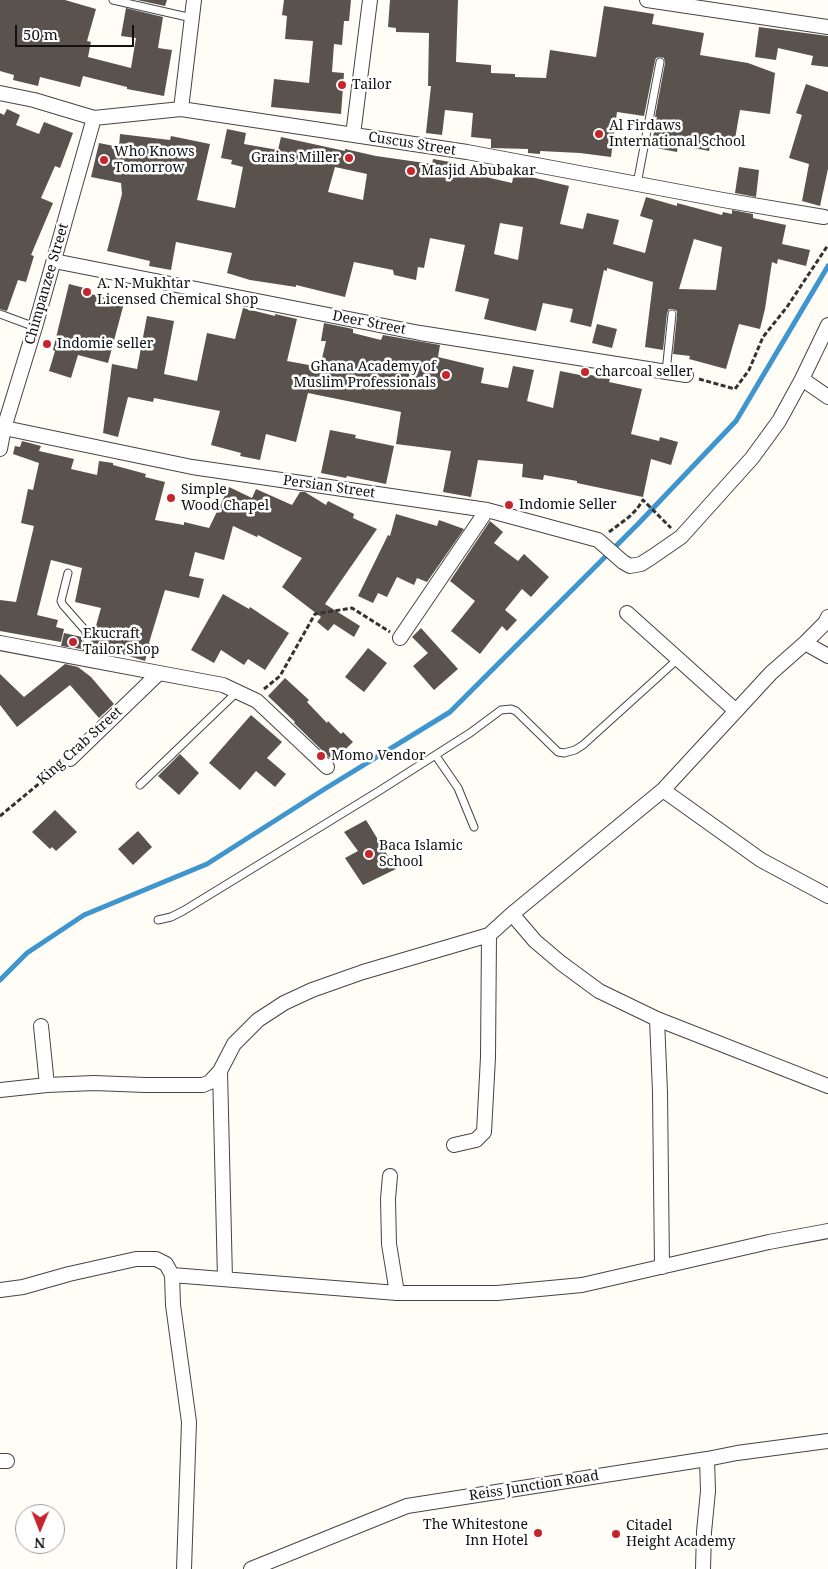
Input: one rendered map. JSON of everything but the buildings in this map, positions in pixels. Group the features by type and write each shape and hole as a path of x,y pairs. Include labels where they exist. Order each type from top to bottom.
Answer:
{"street":[{"path":"181,110 194,0"},
{"path":"353,135 370,0"},
{"path":"647,0 828,27"},
{"name":"Cuscus Street","path":"0,93 34,100 94,118 181,110 467,152 824,217"},
{"name":"Chimpanzee Street","path":"0,449 2,427 35,326 94,118"},
{"name":"Deer Street","path":"54,262 420,333 686,375"},
{"path":"600,541 630,566 641,564 681,537 752,458 779,421 828,325"},
{"path":"802,379 828,397"},
{"name":"Persian Street","path":"2,427 192,467 487,510 600,541"},
{"path":"400,638 487,510"},
{"path":"627,613 736,712"},
{"path":"0,1090 94,1083 203,1085 210,1082 220,1071 234,1044 258,1020 284,1003 312,990 362,972 489,936 512,914 663,790 771,673 805,643 825,623 828,617"},
{"path":"0,643 223,685 257,701 327,767"},
{"path":"805,643 828,656"},
{"name":"King Crab Street","path":"70,759 159,673"},
{"path":"663,790 760,860 828,896"},
{"path":"512,914 536,941 561,963 599,991 657,1019 828,1086"},
{"path":"454,1145 476,1140 484,1132 488,1058 489,936"},
{"path":"657,1019 660,1092 662,1268"},
{"path":"41,1026 47,1085"},
{"path":"220,1071 225,1279"},
{"path":"390,1176 388,1199 390,1244 397,1293"},
{"path":"172,1275 397,1293 497,1293 582,1285 769,1242 828,1231"},
{"path":"0,1290 24,1287 69,1274 136,1259 156,1259 166,1264 172,1275 173,1305 189,1422 184,1569"},
{"name":"Reiss Junction Road","path":"251,1569 406,1506 737,1453 828,1441"},
{"path":"703,1569 708,1491 706,1459"}],"lane":[{"path":"114,0 192,18"},
{"path":"637,184 660,62"},
{"path":"0,314 35,326"},
{"path":"666,372 672,314"},
{"path":"68,572 61,601 87,634 88,660"},
{"path":"158,920 171,917 183,911 436,756 470,734 496,713 506,709 516,710 558,752 564,753 583,746 678,659"},
{"path":"140,785 237,692"},
{"path":"436,756 458,788 474,827"}],"path":[{"path":"686,375 735,389 749,370 763,337 787,308 828,245"},
{"path":"600,541 629,517 643,500 670,527"},
{"path":"252,699 280,676 315,614 352,608 400,638"},
{"name":"King Crab Street","path":"0,816 70,759"}],"waterway":[{"path":"0,980 27,953 84,915 207,864 450,712 638,524 736,421 828,266"}],"place":[{"name":"Tailor","path":"342,85"},
{"name":"Al Firdaws International School","path":"599,134"},
{"name":"Grains Miller","path":"349,158"},
{"name":"Who Knows Tomorrow","path":"104,160"},
{"name":"Masjid Abubakar","path":"411,171"},
{"name":"A. N. Mukhtar Licensed Chemical Shop","path":"87,292"},
{"name":"Indomie seller","path":"47,344"},
{"name":"charcoal seller","path":"585,372"},
{"name":"Ghana Academy of Muslim Professionals","path":"446,375"},
{"name":"Simple Wood Chapel","path":"171,498"},
{"name":"Indomie Seller","path":"509,505"},
{"name":"Ekucraft Tailor Shop","path":"73,642"},
{"name":"Momo Vendor","path":"321,756"},
{"name":"Baca Islamic School","path":"369,854"},
{"name":"The Whitestone Inn Hotel","path":"538,1533"},
{"name":"Citadel Height Academy","path":"616,1534"}]}
